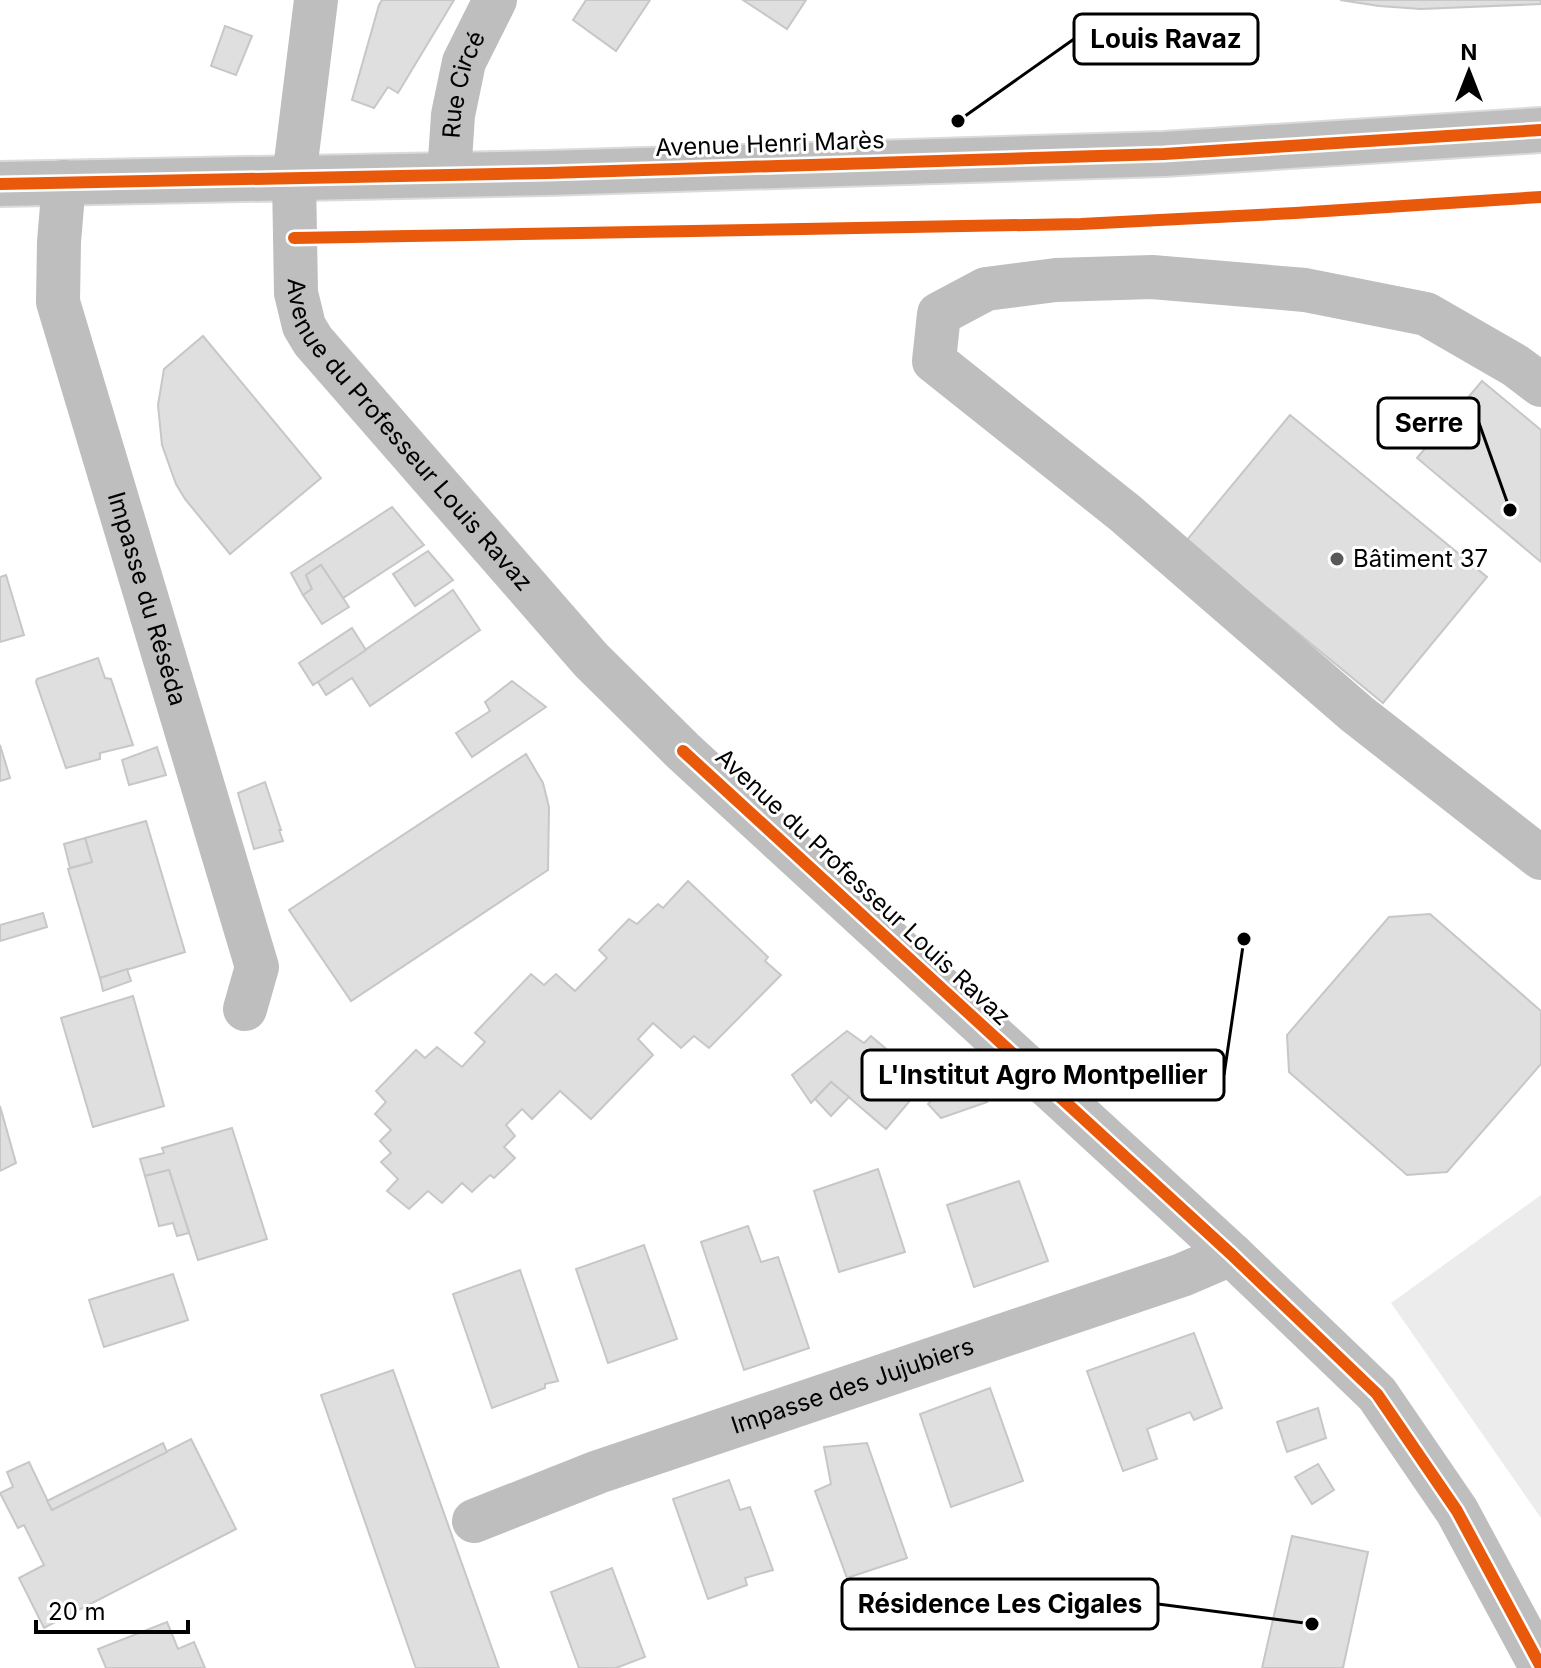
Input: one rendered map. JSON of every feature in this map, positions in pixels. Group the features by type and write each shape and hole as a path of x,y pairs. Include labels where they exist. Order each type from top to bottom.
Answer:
{"street":[{"name":"Avenue du Professeur Louis Ravaz","path":"316,0 294,178 296,293 304,326 313,341 591,660 683,751 1231,1254 1377,1394 1457,1511 1541,1667"},
{"name":"Rue Circé","path":"449,175 453,115 464,62 495,0"},
{"name":"Avenue Henri Marès","path":"0,184 449,175 1164,154 1541,130"},
{"name":"Impasse du Réséda","path":"64,182 58,302 257,967 245,1009"},
{"path":"1541,385 1516,366 1426,314 1305,290 1152,277 1056,280 986,289 939,314 934,361 1125,513 1357,714 1541,858"},
{"name":"Impasse des Jujubiers","path":"474,1521 598,1472 1182,1275 1231,1254"}],"shaded area":[{"path":"1541,1195 1541,1518 1391,1303"}],"building":[{"path":"382,0 454,0 398,93 388,87 374,108 352,100"},
{"path":"586,0 650,0 616,51 573,20"},
{"path":"743,0 806,0 787,29"},
{"path":"1340,0 1541,0 1541,4 1421,9"},
{"path":"225,26 252,36 236,75 211,66"},
{"path":"203,336 321,478 230,554 185,499 176,484 162,445 158,405 164,369"},
{"path":"1482,381 1541,430 1541,562 1417,458"},
{"name":"Bâtiment 37","path":"1290,415 1487,577 1383,703 1186,541"},
{"path":"392,507 424,545 343,598 321,565 306,575 312,589 303,595 291,573"},
{"path":"428,551 453,580 415,606 393,574"},
{"path":"321,565 349,607 322,624 303,595 312,589 306,575"},
{"path":"6,575 24,635 0,642 0,577"},
{"path":"453,590 480,630 370,706 352,678 326,695 318,682"},
{"path":"352,628 366,650 313,685 299,663"},
{"path":"98,658 105,678 111,679 133,745 100,753 100,759 66,768 36,682 37,679"},
{"path":"512,681 546,707 472,757 456,733 490,711 485,702"},
{"path":"0,745 10,778 0,781"},
{"path":"157,747 166,775 129,785 122,760"},
{"path":"526,754 543,783 549,807 548,870 351,1001 289,910"},
{"path":"265,782 283,841 254,849 238,793"},
{"path":"146,821 185,952 100,978 68,869 92,862 85,838"},
{"path":"85,838 92,862 70,868 64,844"},
{"path":"688,881 768,957 765,961 781,975 709,1048 694,1036 681,1048 653,1023 638,1039 653,1055 591,1119 560,1091 532,1119 522,1109 506,1125 515,1136 504,1147 515,1158 494,1178 490,1175 472,1192 462,1183 442,1203 428,1191 409,1209 387,1191 398,1179 381,1162 391,1153 380,1141 391,1130 375,1114 386,1102 376,1091 416,1050 425,1058 437,1047 462,1067 485,1042 475,1033 531,974 544,985 556,974 575,991 607,958 599,950 629,919 637,924 658,904 663,908"},
{"path":"43,913 47,927 0,941 0,925"},
{"path":"1430,914 1541,1011 1541,1064 1447,1172 1407,1175 1289,1072 1287,1035 1389,917"},
{"path":"127,969 131,981 103,991 100,978"},
{"path":"133,996 164,1106 93,1127 61,1018"},
{"path":"847,1031 864,1043 871,1036 897,1058 901,1053 929,1078 886,1129 831,1082 811,1103 792,1075"},
{"path":"957,1073 987,1102 941,1118 928,1104"},
{"path":"831,1082 849,1097 831,1116 815,1099"},
{"path":"0,1106 16,1163 0,1171"},
{"path":"232,1128 267,1239 198,1260 169,1170 145,1176 140,1159 164,1153 162,1148"},
{"path":"878,1169 905,1252 839,1272 814,1191"},
{"path":"169,1170 189,1233 177,1236 173,1223 159,1226 145,1176"},
{"path":"1019,1181 1048,1261 974,1287 947,1205"},
{"path":"748,1226 761,1262 778,1257 809,1348 744,1370 701,1242"},
{"path":"644,1245 677,1339 608,1363 576,1269"},
{"path":"520,1270 558,1381 492,1408 453,1294"},
{"path":"173,1274 188,1320 104,1347 89,1300"},
{"path":"1194,1333 1222,1408 1194,1420 1190,1412 1147,1429 1157,1459 1123,1471 1087,1371"},
{"path":"393,1370 499,1668 416,1668 414,1663 321,1395"},
{"path":"990,1388 1023,1481 951,1507 920,1414"},
{"path":"1318,1408 1326,1438 1287,1452 1277,1422"},
{"path":"191,1439 236,1529 44,1628 19,1578 44,1565 24,1525 18,1528 0,1493 13,1487 7,1472 29,1462 52,1510"},
{"path":"163,1443 167,1452 52,1510 47,1501"},
{"path":"867,1443 907,1558 847,1578 815,1491 831,1484 824,1447"},
{"path":"1318,1464 1334,1490 1312,1504 1295,1477"},
{"path":"729,1480 740,1510 750,1507 773,1570 745,1578 747,1585 708,1599 673,1499"},
{"path":"1292,1536 1368,1552 1343,1668 1262,1668"},
{"path":"612,1568 645,1657 616,1668 579,1668 551,1592"},
{"path":"167,1622 178,1649 194,1642 205,1668 106,1668 98,1649"}],"cycle path":[{"path":"0,184 548,173 1164,154 1541,130"},
{"path":"294,238 1081,224 1541,197"},
{"path":"683,751 1231,1254 1377,1394 1457,1511 1541,1667"}],"place":[{"name":"Louis Ravaz","path":"958,121"},
{"name":"Serre","path":"1510,510"},
{"name":"Bâtiment 37","path":"1337,559"},
{"name":"L'Institut Agro Montpellier","path":"1244,939"},
{"name":"Résidence Les Cigales","path":"1312,1624"}]}
